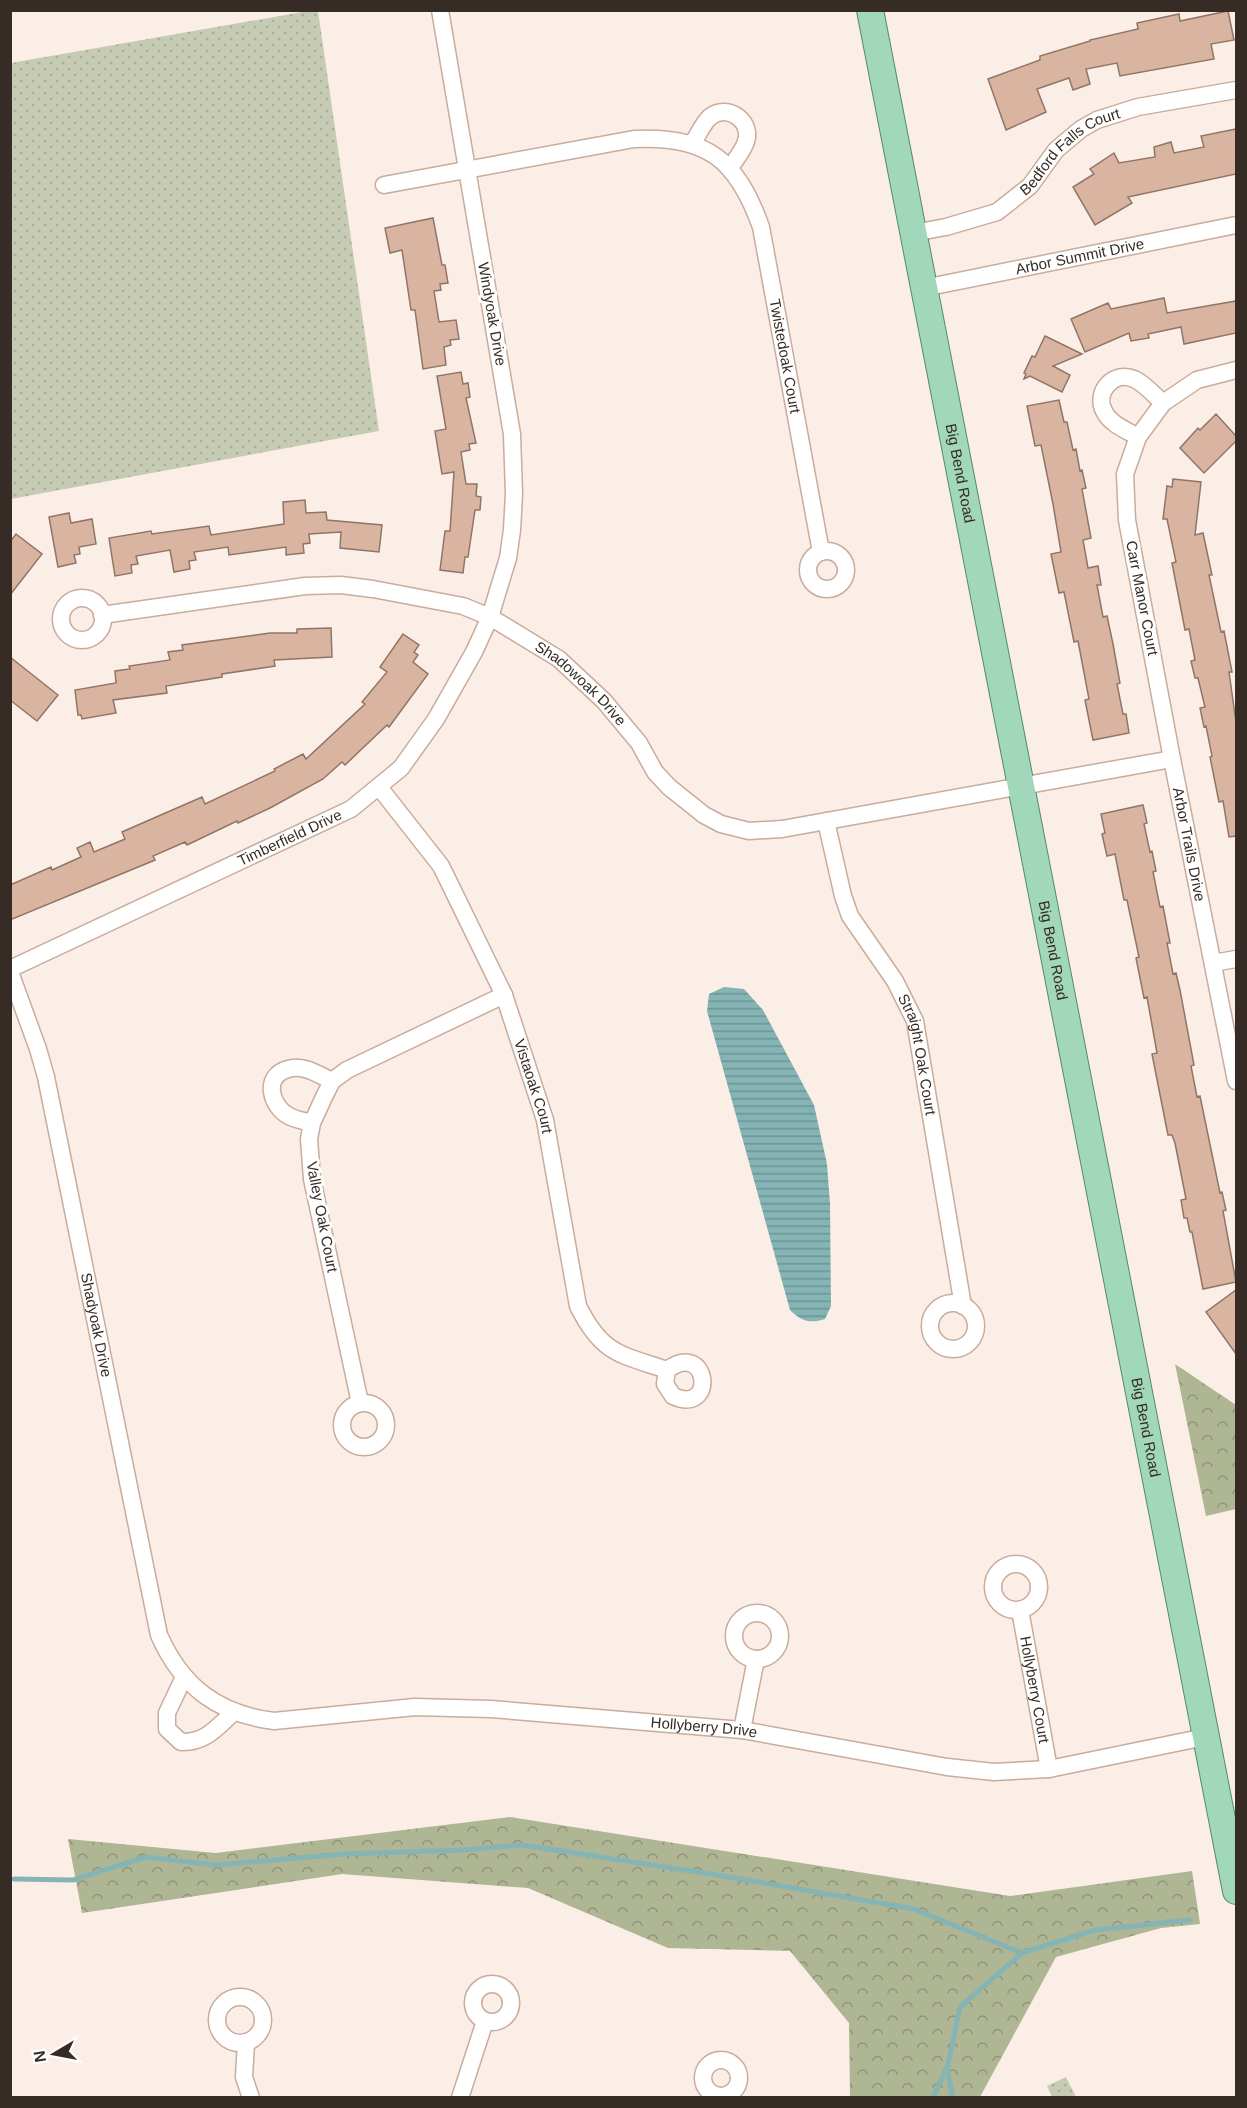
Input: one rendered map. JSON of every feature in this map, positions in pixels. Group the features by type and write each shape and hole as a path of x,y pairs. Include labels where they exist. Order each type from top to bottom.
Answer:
{"main road":[{"name":"Big Bend Road","path":"870,10 1236,1890"}],"street":[{"name":"Windyoak Drive","path":"440,10 512,434 514,494 512,530 508,558 490,617"},
{"name":"Bedford Falls Court","path":"913,233 946,227 997,212 1030,186 1056,150 1081,129 1097,120 1138,107 1236,90"},
{"path":"692,144 705,124 716,114 724,112 740,118 745,124 746,144 730,168"},
{"name":"Twistedoak Court","path":"384,185 634,140 657,138 692,144 719,158 741,182 761,227 821,552"},
{"name":"Arbor Summit Drive","path":"924,288 1236,225"},
{"name":"Carr Manor Court","path":"1172,759 1127,520 1125,474 1138,437 1163,403 1197,380 1236,370"},
{"path":"1138,437 1115,423 1103,409 1101,401 1107,384 1114,379 1131,377 1163,403"},
{"name":"Shadowoak Drive","path":"102,615 271,590 341,585 463,606 490,617 559,659 604,701 639,743 655,772 669,787 704,815 721,824 749,831 782,829 1022,787"},
{"name":"Timberfield Drive","path":"10,970 351,809 401,768 436,719 474,652 490,617"},
{"path":"1022,787 1172,759"},
{"name":"Arbor Trails Drive","path":"1172,759 1236,1081"},
{"name":"Vistaoak Court","path":"379,787 441,866 504,995 545,1120 578,1306 587,1325 599,1341 620,1355 667,1370"},
{"name":"Straight Oak Court","path":"826,821 843,896 850,915 895,981 915,1021 963,1306"},
{"path":"1213,963 1236,959"},
{"name":"Shadyoak Drive","path":"10,970 46,1077 159,1635 168,1655 184,1677 191,1686 204,1695"},
{"path":"312,1124 288,1116 274,1102 271,1091 274,1079 288,1068 302,1068 332,1081 347,1070 504,995"},
{"name":"Valley Oak Court","path":"332,1081 312,1124 309,1139 312,1179 360,1402"},
{"name":"Hollyberry Court","path":"1020,1610 1049,1769"},
{"path":"742,1731 756,1659"},
{"path":"184,1677 165,1719 167,1730 181,1742 197,1742 234,1712"},
{"name":"Hollyberry Drive","path":"204,1695 234,1712 274,1721 415,1707 491,1709 742,1731 994,1772 1049,1769 1205,1737"},
{"path":"460,2097 485,2021"},
{"path":"246,2042 244,2077 251,2097"}],"green space":[{"path":"318,11 379,431 11,499 11,63"},
{"path":"1175,1364 1236,1405 1236,1509 1206,1516"},
{"path":"510,1817 1010,1896 1192,1871 1200,1924 1161,1928 1056,1957 980,2097 850,2097 849,2023 790,1951 668,1948 528,1888 342,1874 82,1913 68,1839 216,1853"},
{"path":"1066,2077 1076,2097 1052,2097 1047,2086"}],"water":[{"path":"724,987 744,989 763,1010 814,1105 827,1164 830,1204 831,1306 825,1319 806,1320 790,1310 707,1011 709,994"}],"building":[{"path":"1228,11 1234,40 1211,44 1214,59 1120,76 1117,63 1086,69 1090,84 1073,90 1069,78 1037,89 1046,112 1006,130 988,79 1040,60 1040,56 1090,40 1138,29 1137,23 1179,14 1180,21"},
{"path":"1236,129 1236,174 1128,197 1132,203 1095,225 1073,187 1094,174 1090,169 1114,153 1119,163 1155,157 1154,147 1171,142 1174,153 1204,147 1201,136"},
{"path":"433,218 448,283 440,284 441,290 434,291 439,322 456,320 459,339 450,340 451,345 444,347 446,365 423,369 415,310 411,310 402,250 390,253 385,228"},
{"path":"1164,298 1167,313 1236,301 1236,333 1184,344 1181,327 1148,334 1149,338 1131,341 1129,333 1085,352 1071,319 1108,303 1111,309"},
{"path":"1045,336 1082,354 1053,366 1070,375 1062,392 1030,376 1024,379 1026,374 1024,373 1032,356 1035,357"},
{"path":"461,372 463,384 468,383 470,397 466,398 476,443 469,444 470,450 461,452 466,484 477,484 476,496 481,497 480,510 475,510 468,557 465,557 463,573 440,570 445,531 450,531 454,472 442,474 435,431 446,429 437,376"},
{"path":"1059,400 1073,450 1076,449 1086,488 1082,489 1091,538 1083,540 1088,568 1098,566 1101,585 1097,585 1103,617 1107,616 1120,683 1117,684 1129,733 1093,740 1085,700 1089,699 1078,641 1074,642 1064,592 1059,593 1051,554 1061,552 1053,504 1041,445 1035,446 1027,406"},
{"path":"1216,414 1236,436 1236,441 1204,473 1180,448 1198,428 1200,430"},
{"path":"1173,479 1201,482 1195,535 1203,533 1212,575 1209,575 1232,672 1229,672 1236,722 1236,836 1229,837 1223,801 1219,802 1206,726 1204,727 1200,708 1205,707 1191,661 1195,660 1189,629 1185,630 1172,563 1176,562 1167,519 1163,519 1167,486 1172,487"},
{"path":"305,500 306,513 326,512 327,520 382,525 379,552 340,548 341,532 309,534 310,543 303,544 304,553 286,555 286,547 229,555 228,547 194,552 196,560 189,561 190,569 174,572 170,550 136,556 138,564 131,565 132,573 115,576 109,538 151,531 152,534 209,526 211,535 284,524 283,502"},
{"path":"69,513 71,523 92,519 96,544 79,547 80,554 74,555 76,563 58,567 49,517"},
{"path":"16,534 42,554 10,595 10,542"},
{"path":"331,628 332,657 274,660 275,666 166,686 167,693 113,700 116,713 82,719 81,715 78,715 75,690 116,683 115,671 130,669 129,666 170,660 168,652 183,650 182,645 270,633 297,633 297,629"},
{"path":"403,634 419,645 414,652 418,655 413,662 428,674 389,727 387,725 345,765 342,762 323,779 238,823 237,821 187,845 185,842 153,856 155,860 10,920 10,885 81,857 77,848 90,842 94,852 125,839 122,832 202,797 205,804 275,771 274,769 303,754 306,759 365,704 362,702 387,672 380,667"},
{"path":"10,657 58,695 37,721 10,700"},
{"path":"1143,805 1147,823 1144,824 1156,871 1153,872 1160,907 1163,906 1170,943 1167,943 1173,974 1176,973 1180,990 1194,1065 1191,1066 1197,1097 1200,1096 1220,1193 1222,1192 1226,1210 1223,1211 1236,1282 1203,1289 1192,1232 1190,1232 1187,1218 1184,1218 1181,1200 1186,1199 1175,1143 1172,1135 1168,1135 1165,1120 1152,1054 1157,1053 1147,997 1144,998 1136,958 1139,957 1127,900 1124,900 1115,854 1107,856 1102,834 1105,833 1101,814"},
{"path":"1236,1290 1236,1354 1206,1312"}],"waterway":[{"path":"14,1879 73,1880 146,1857 216,1865 345,1854 463,1850 522,1845 711,1874 914,1909 1022,1953"},
{"path":"953,2098 947,2069 960,2007 1022,1953 1095,1930 1190,1920"},
{"path":"933,2098 946,2069"}]}
